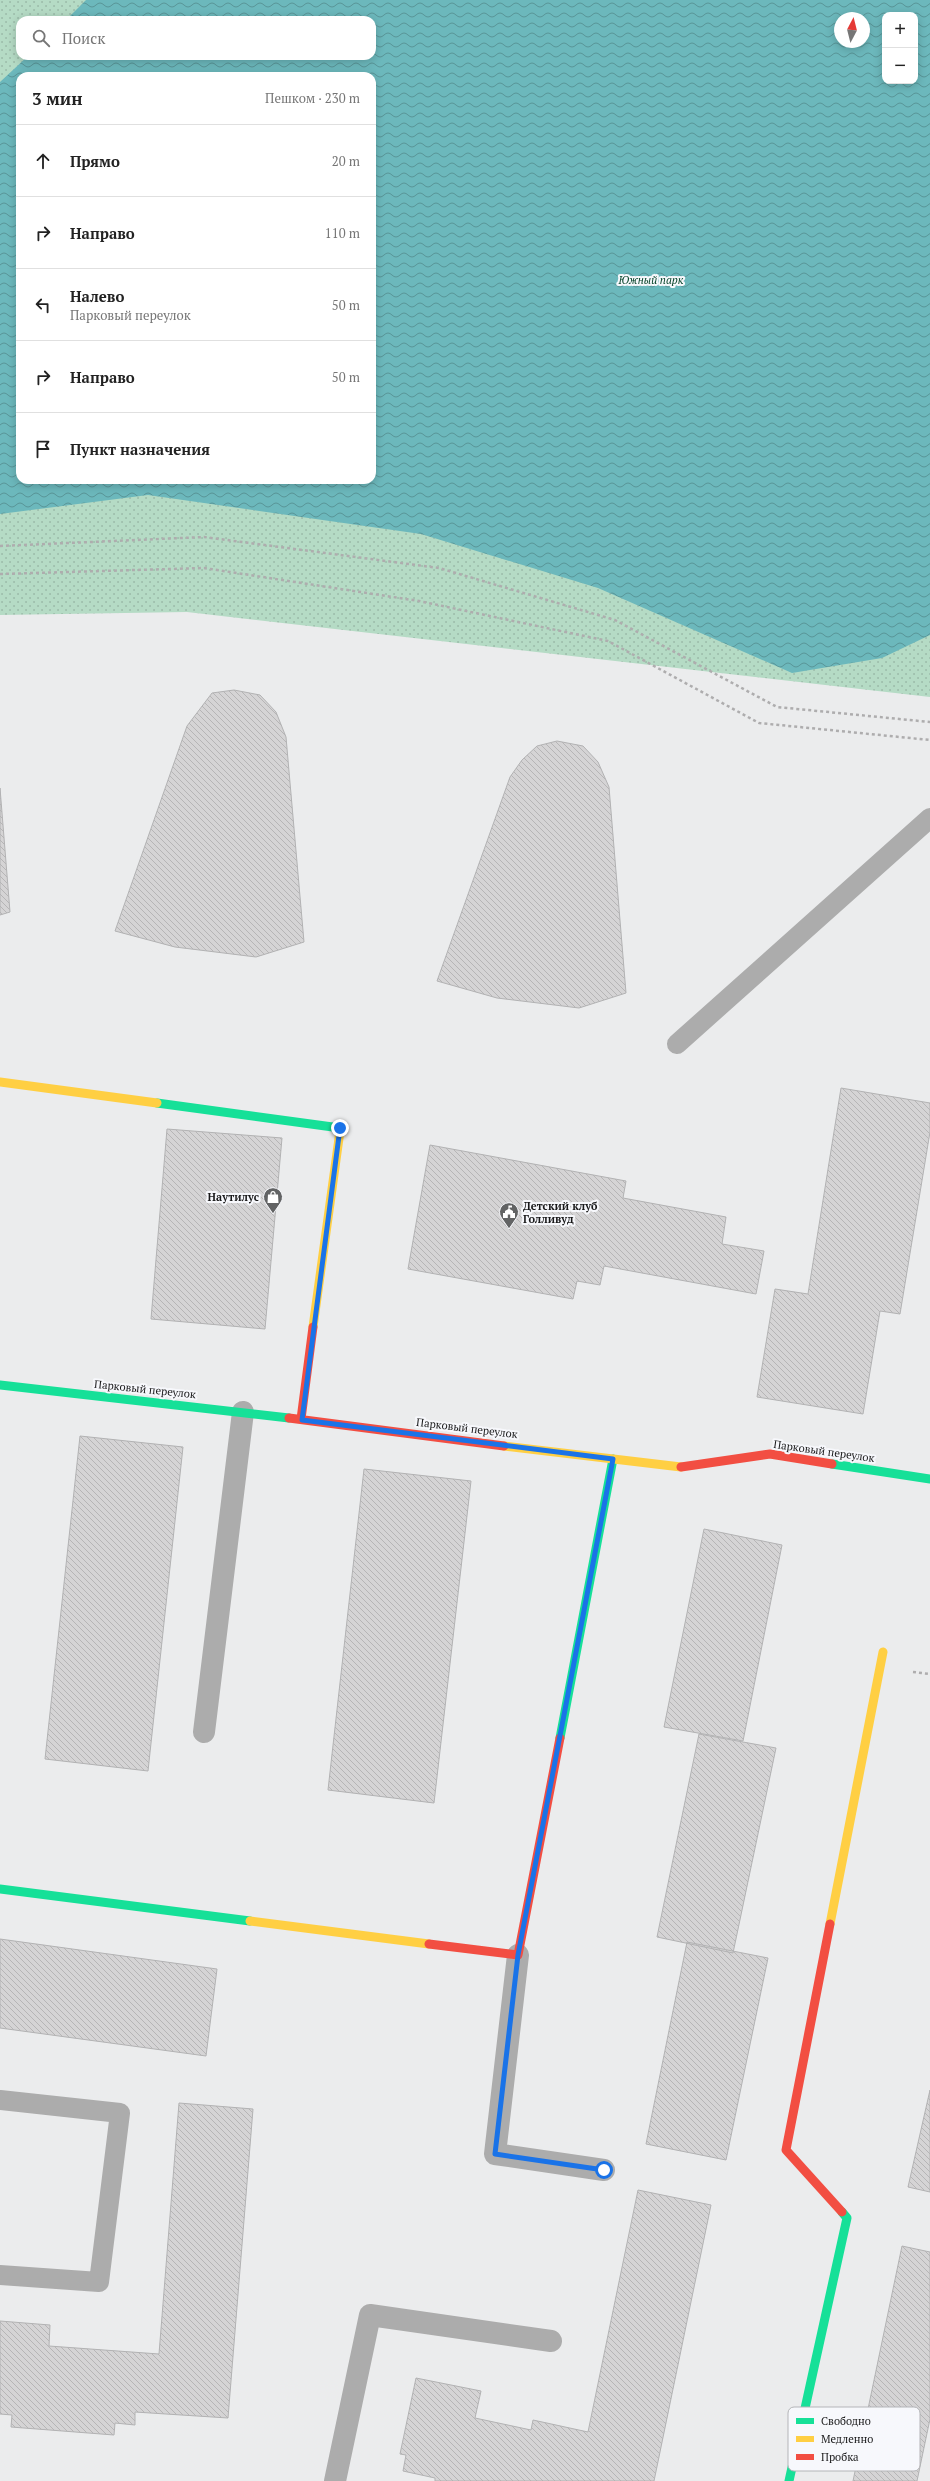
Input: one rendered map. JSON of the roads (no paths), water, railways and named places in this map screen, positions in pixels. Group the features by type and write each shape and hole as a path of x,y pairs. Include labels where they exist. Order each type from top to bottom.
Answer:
{"street":[{"path":"0,1082 340,1128 302,1420"},
{"name":"Парковый переулок","path":"0,1385 243,1412 676,1468 770,1454 930,1479"},
{"path":"204,1732 243,1412"},
{"path":"604,2170 495,2154 518,1955 613,1459"},
{"path":"805,2407 847,2218 786,2150 883,1652"},
{"path":"0,1889 518,1955"},
{"path":"335,2481 370,2315 551,2341"},
{"path":"789,2481 791,2471"}],"lane":[{"path":"677,1044 930,818"},
{"path":"0,2100 120,2113 99,2282 0,2275"}],"water":[{"name":"Южный парк","path":"86,0 930,0 930,635 882,658 792,673 598,588 421,534 148,495 0,514 0,82 24,60 376,60 376,16 70,16"}],"place":[{"name":"Наутилус","path":"273,1214"},
{"name":"Детский клуб Голливуд","path":"509,1229"}]}
